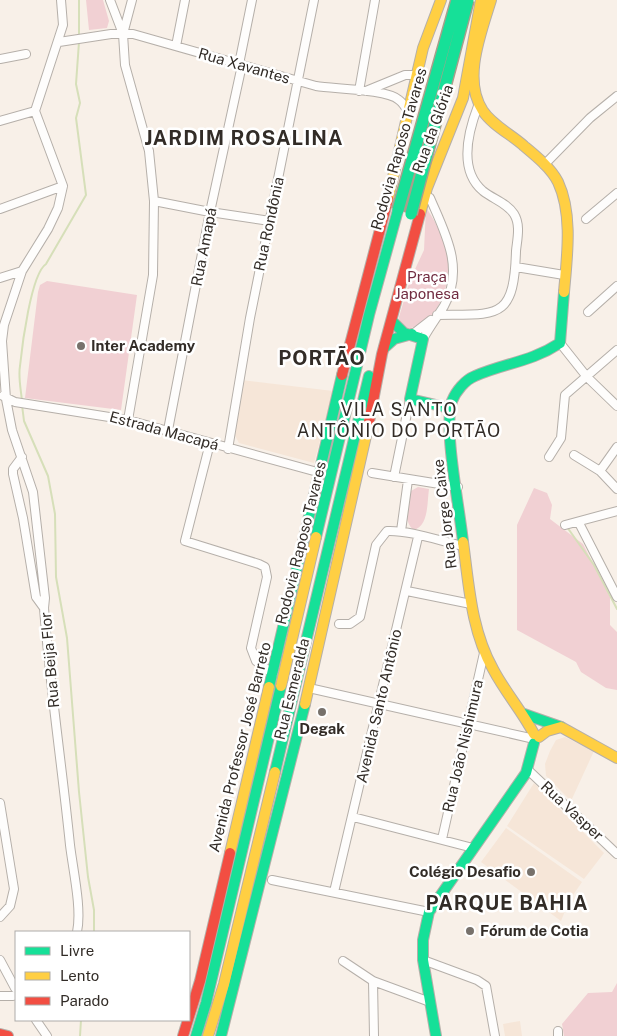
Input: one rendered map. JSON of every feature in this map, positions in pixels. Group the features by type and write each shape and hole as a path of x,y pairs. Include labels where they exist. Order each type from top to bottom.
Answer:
{"main road":[{"name":"Avenida Professor José Barreto","path":"190,1013 200,981 351,339 409,114 420,62 441,0"},
{"name":"Rodovia Raposo Tavares","path":"196,1036 206,1003 369,315 457,0"},
{"name":"Rodovia Raposo Tavares","path":"208,1036 224,984 339,500 411,214 468,0"},
{"name":"Rua da Glória","path":"429,193 460,106 467,79 481,0"},
{"path":"418,336 410,399 449,408 458,391 473,376 542,354 560,343 564,275 565,206 557,180 544,165 478,106 476,96 476,60 491,0"},
{"path":"420,62 431,76"},
{"path":"417,75 453,81 467,79"},
{"path":"415,88 425,84 452,88 458,94 460,106"},
{"path":"384,348 429,193"},
{"path":"392,321 404,333 418,336"},
{"path":"384,348 394,339 418,336"},
{"name":"Rua Esmeralda","path":"221,1036 309,688 384,348"},
{"name":"Rua Jorge Caixe","path":"449,408 463,546 472,604 484,653 524,714 534,738"},
{"path":"286,722 301,686 328,606"},
{"path":"524,714 561,727 617,758"},
{"path":"436,1036 424,960 424,933 429,912 501,811 527,769 534,738 547,731 561,727"},
{"name":"Avenida Professor José Barreto","path":"183,1036 188,1021"},
{"path":"0,1034 8,1036"}],"street":[{"path":"1,206 63,186 35,112 59,42 63,24 61,0"},
{"path":"110,0 123,34"},
{"path":"128,420 153,275 154,201 149,151 124,65 123,34 132,0"},
{"path":"176,46 185,0"},
{"name":"Rua Amapá","path":"168,430 210,212 241,65 252,0"},
{"name":"Rua Rondônia","path":"228,449 270,221 314,0"},
{"path":"363,91 375,0"},
{"name":"Rua Xavantes","path":"59,42 89,37 133,34 299,81 336,90 363,91 399,99 409,114"},
{"path":"0,59 26,54"},
{"name":"Rua Xavantes","path":"363,91 405,75 417,75"},
{"path":"544,165 590,118 617,96"},
{"path":"437,315 485,314 498,311 511,296 516,268 518,224 514,214 482,190 468,162 467,145 470,126 478,106"},
{"path":"0,121 35,112"},
{"name":"Rua Beija Flor","path":"63,186 62,198 55,215 22,271 4,326 2,340 3,396 12,430 30,479 37,512 45,598 49,683 60,750 75,885 77,931"},
{"name":"Rua da Glória","path":"418,336 437,315 448,296 454,269 449,240 429,193"},
{"path":"586,219 617,193"},
{"path":"154,201 270,221"},
{"path":"516,268 564,275"},
{"path":"0,278 22,271"},
{"path":"588,312 617,286"},
{"path":"560,343 587,376 617,406"},
{"path":"549,457 560,438 563,397 617,350"},
{"name":"Estrada Macapá","path":"3,396 15,402 128,420 321,473"},
{"path":"394,477 410,399"},
{"path":"210,444 185,541 259,564 267,571 252,639 253,655 260,665 273,674"},
{"path":"600,471 617,447"},
{"path":"574,455 600,471 617,489"},
{"path":"22,457 12,469 23,518 36,597 44,608"},
{"path":"372,473 458,487"},
{"path":"401,531 408,480"},
{"path":"565,525 579,523 617,511"},
{"path":"579,523 617,597"},
{"path":"339,624 350,624 360,617 376,545 380,537 387,531 401,531 418,537 463,546"},
{"name":"Avenida Santo Antônio","path":"334,892 378,703 407,591 418,537"},
{"path":"407,591 472,604"},
{"name":"Rua João Nishimura","path":"442,840 484,653"},
{"path":"309,688 468,725 534,738"},
{"name":"Rua Vasper","path":"527,769 617,854"},
{"path":"0,805 14,889 10,906 0,918"},
{"path":"353,817 474,848"},
{"path":"272,880 429,912"},
{"path":"0,960 15,993 0,996"},
{"path":"343,960 374,981 430,1002"},
{"path":"424,960 477,980 486,986 495,1036"},
{"path":"374,981 374,1036"},
{"path":"37,1021 46,1036"}],"shaded area":[{"path":"242,380 333,391 314,463 239,443 234,434"},
{"path":"565,737 594,751 571,801 546,776 545,764 550,751 556,740"},
{"path":"534,783 604,853 584,879 507,826"},
{"name":"Colégio Desafio","path":"506,828 582,882 569,901 561,921 481,862"},
{"path":"520,1021 522,1036 505,1036 503,1024"}],"green space":[{"path":"86,0 103,0 109,21 107,28 89,30"},
{"name":"Praça Japonesa","path":"426,207 440,232 446,249 448,273 446,286 436,310 428,319 417,326 405,329 400,325 399,317 410,280 424,250"},
{"name":"Inter Academy","path":"47,281 137,295 121,410 25,398 38,292 40,285"},
{"path":"418,487 429,489 427,507 422,524 413,530 407,520 406,511 411,491"},
{"path":"534,488 547,493 552,505 550,519 583,544 610,597 610,625 617,632 617,690 606,688 581,672 576,662 517,630 517,525"},
{"path":"617,983 617,1036 564,1036 562,1024 588,993 612,992"}],"waterway":[{"path":"79,0 79,37"},
{"path":"22,401 19,375 21,356 28,311 36,281 86,195 76,118 80,103 76,84 79,42"},
{"path":"22,405 24,421 48,476 55,514 56,577 67,638 79,792 88,877 94,910 94,931"},
{"path":"567,527 594,565 617,609"},
{"path":"80,1036 81,1021"}],"traffic: fast":[{"path":"398,210 457,0"},
{"path":"411,214 468,0"},
{"path":"316,537 369,315 398,210"},
{"path":"463,542 451,449 450,413 452,401 461,386 471,378 539,354 560,343 564,292"},
{"path":"392,321 404,333 423,339 410,399 449,408"},
{"path":"384,348 394,339 412,334"},
{"path":"269,687 342,375"},
{"path":"275,772 369,376"},
{"path":"196,1036 206,1003 281,686"},
{"path":"221,1036 305,704"},
{"path":"524,714 561,727"},
{"path":"436,1036 423,960 423,940 429,912 526,773 534,743"}],"traffic: slow":[{"path":"388,199 423,48 441,0"},
{"path":"420,214 427,188 463,98 481,0"},
{"path":"491,0 475,56 474,85 477,99 487,116 538,158 558,182 566,208 568,236 564,292"},
{"path":"305,704 368,427"},
{"path":"281,686 316,537"},
{"path":"463,542 469,591 480,639 498,677 534,734"},
{"path":"230,853 269,687"},
{"path":"539,737 547,731 561,727 617,758"},
{"path":"208,1036 224,984 275,772"}],"traffic: jam":[{"path":"342,375 388,199"},
{"path":"368,427 382,354 420,214"},
{"path":"190,1013 200,981 230,853"},
{"path":"183,1036 188,1021"},
{"path":"0,1034 8,1036"}],"place":[{"name":"Inter Academy","path":"81,346"},
{"name":"Degak","path":"322,712"},
{"name":"Colégio Desafio","path":"531,872"},
{"name":"Fórum de Cotia","path":"470,931"}],"district":[{"name":"JARDIM ROSALINA","path":"244,138"},
{"name":"PORTÃO","path":"322,358"},
{"name":"VILA SANTO ANTÔNIO DO PORTÃO","path":"399,420"},
{"name":"PARQUE BAHIA","path":"507,903"}]}
